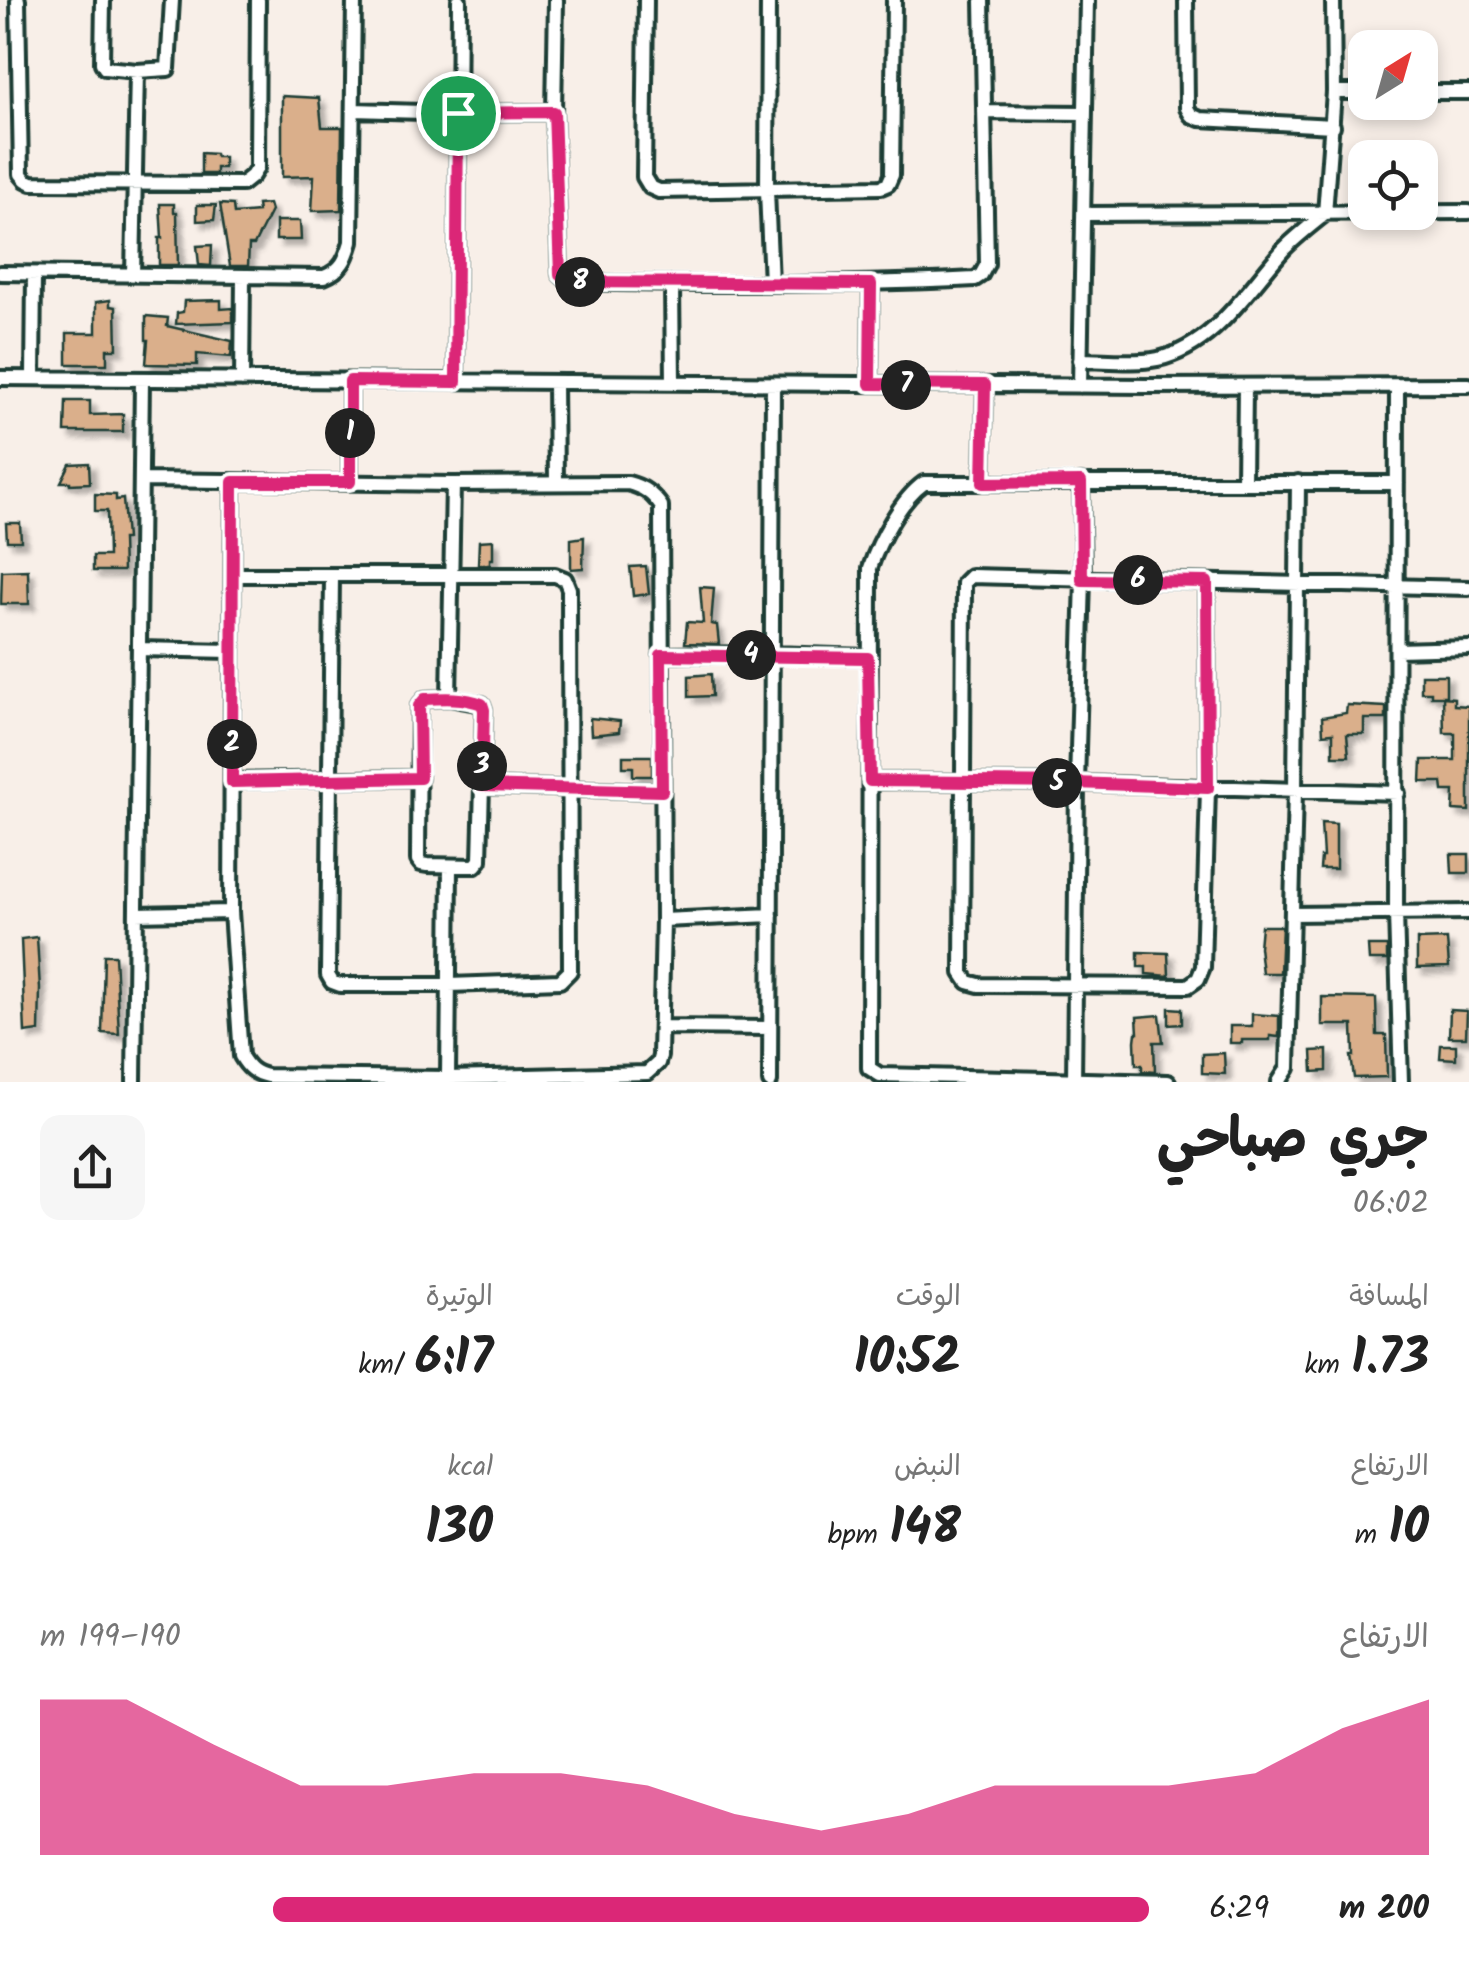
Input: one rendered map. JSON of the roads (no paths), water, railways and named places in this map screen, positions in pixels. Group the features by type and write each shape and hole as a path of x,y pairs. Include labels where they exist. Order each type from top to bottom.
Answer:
{"street":[{"path":"18,0 21,174 26,180 242,184 257,168 258,0"},
{"path":"103,0 102,62 106,68 137,71 168,68 172,0"},
{"path":"0,273 324,276 341,267 351,242 354,0"},
{"path":"456,382 458,0"},
{"path":"556,0 554,112 560,274 569,282 672,284 871,284 975,279 987,264 982,0"},
{"path":"646,0 644,177 650,187 659,191 880,188 888,184 892,175 894,0"},
{"path":"768,0 771,283"},
{"path":"1080,386 1086,0"},
{"path":"1186,0 1187,108 1191,114 1200,119 1333,126"},
{"path":"1080,360 1156,359 1186,349 1209,333 1285,248 1325,214 1333,126 1333,0"},
{"path":"133,275 137,71"},
{"path":"1334,92 1348,92"},
{"path":"1438,92 1469,92"},
{"path":"353,110 554,112"},
{"path":"984,112 1084,113"},
{"path":"1083,214 1469,212"},
{"path":"32,378 34,274"},
{"path":"242,380 243,277"},
{"path":"672,284 673,383"},
{"path":"870,384 871,284"},
{"path":"0,378 1469,385"},
{"path":"134,1082 142,379"},
{"path":"350,381 350,482"},
{"path":"555,382 556,482"},
{"path":"770,1082 773,384"},
{"path":"983,483 985,385"},
{"path":"1244,482 1246,386"},
{"path":"1397,386 1396,912 1401,1082"},
{"path":"141,480 628,482 642,486 661,506 663,920 658,1062 647,1073 557,1079 346,1080 267,1076 246,1065 241,1056 231,912 233,482"},
{"path":"1074,1082 1081,482"},
{"path":"1280,1082 1288,1068 1298,482"},
{"path":"1168,1082 880,1075 869,1068 868,658 870,568 878,547 909,495 924,483 1397,484"},
{"path":"449,698 452,484"},
{"path":"234,575 555,575 565,579 569,589 570,971 560,982 332,982 328,974 332,576"},
{"path":"1207,582 1204,967 1198,979 1188,986 968,982 962,972 966,578 971,576 1469,588"},
{"path":"1397,650 1469,648"},
{"path":"139,649 231,651"},
{"path":"661,655 868,658"},
{"path":"449,698 482,704 482,786 475,866 422,864 418,860 420,778 419,706 425,699 449,698"},
{"path":"232,782 420,778"},
{"path":"870,781 1398,793"},
{"path":"482,786 662,791"},
{"path":"448,1078 450,866"},
{"path":"136,914 231,912"},
{"path":"1292,914 1469,912"},
{"path":"663,920 771,915"},
{"path":"660,1027 770,1028"}]}
